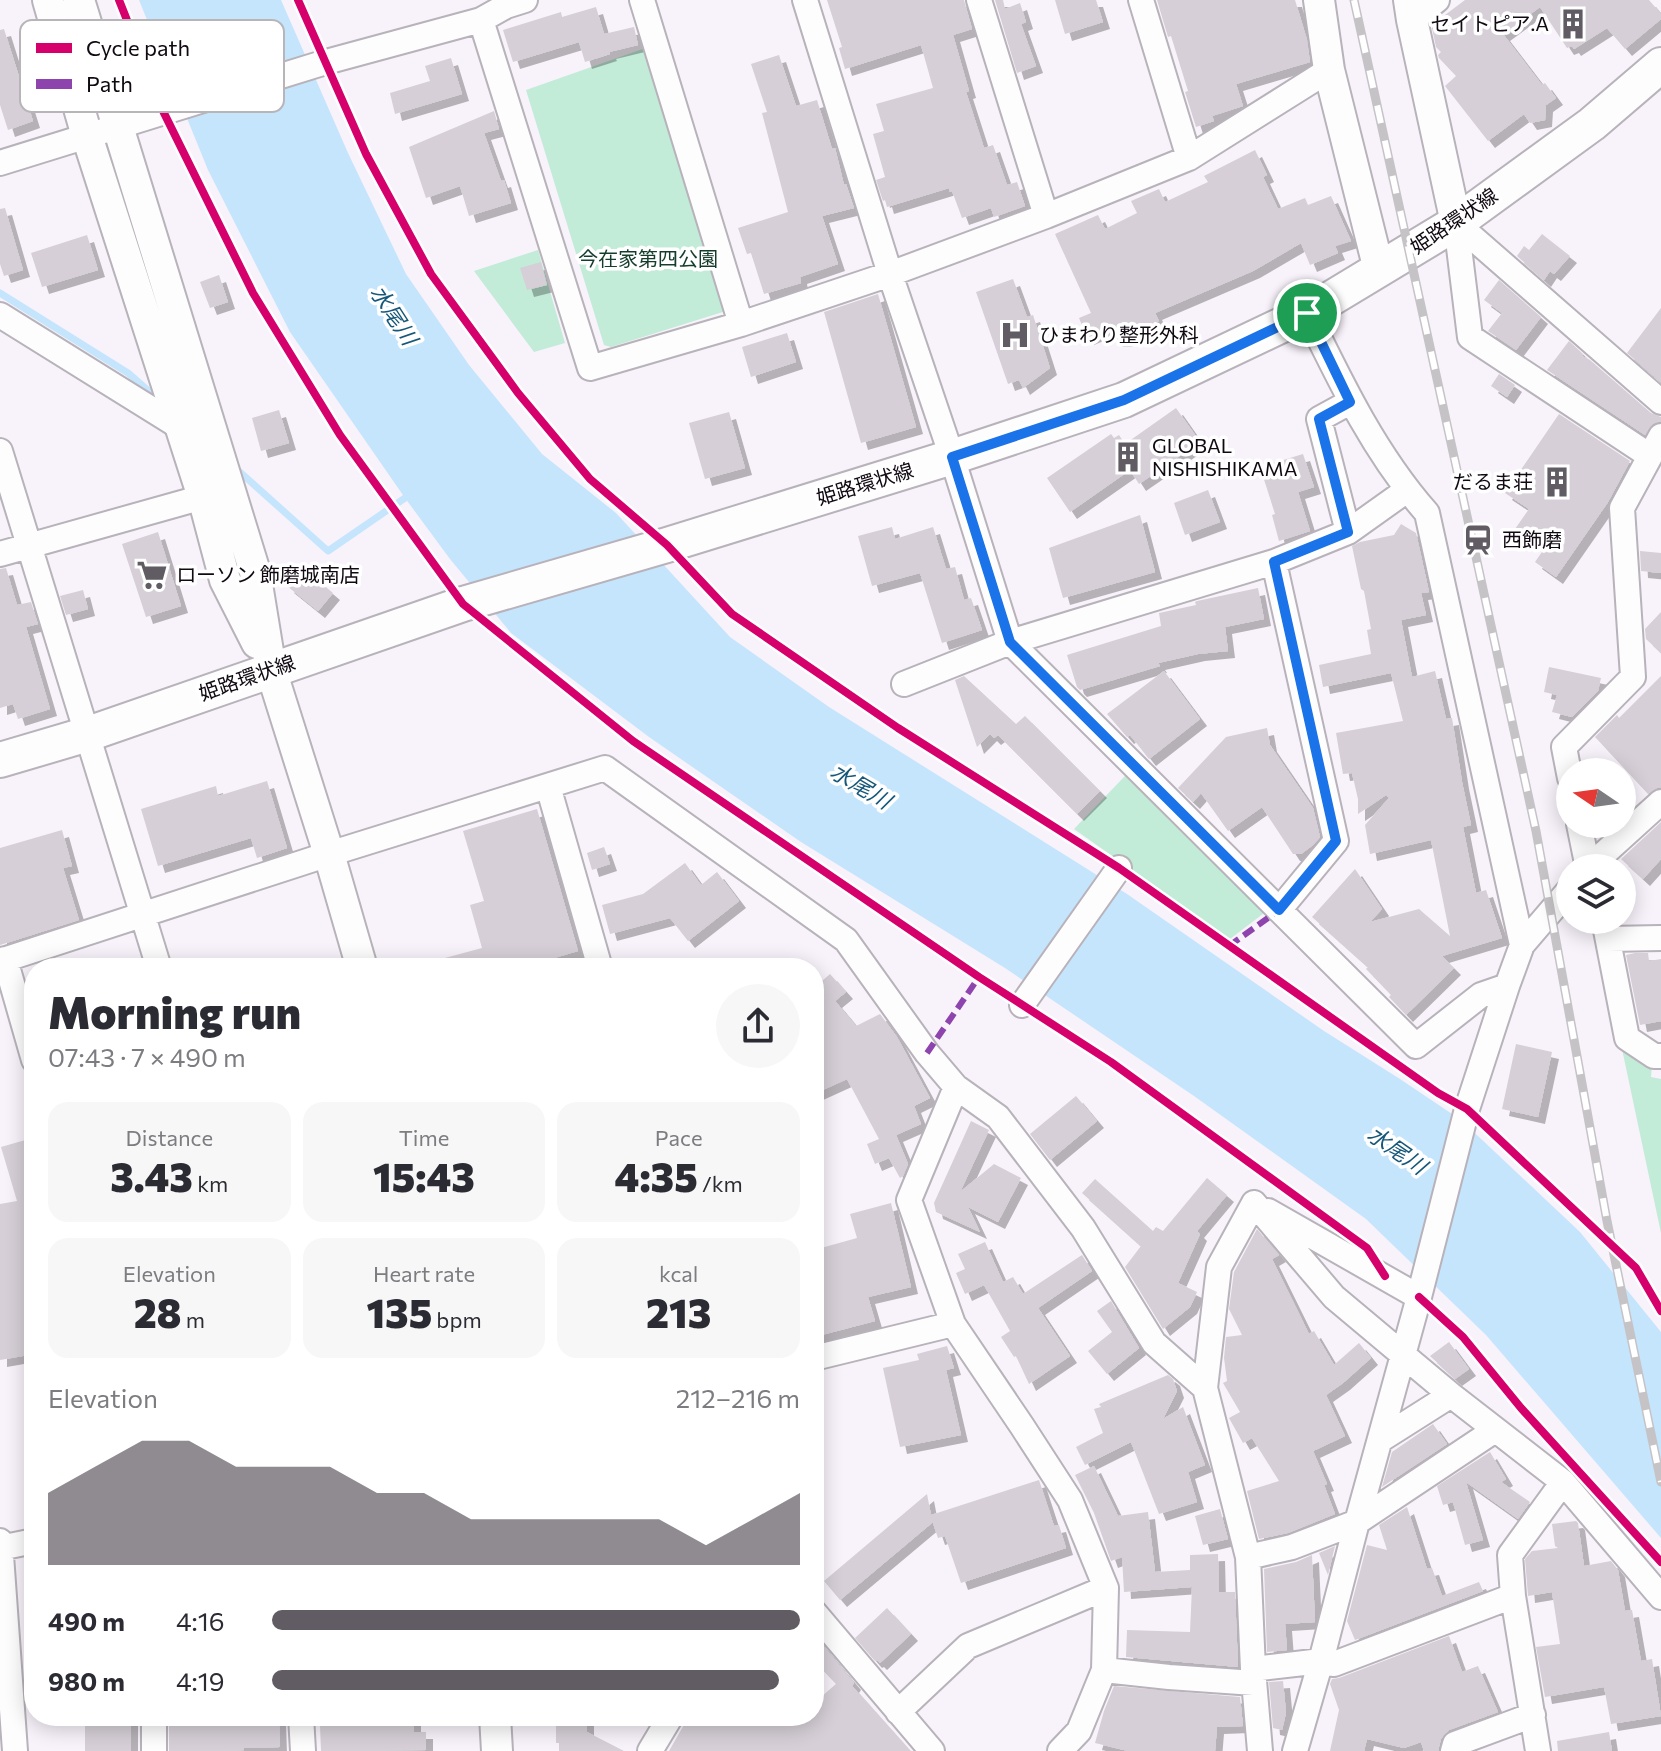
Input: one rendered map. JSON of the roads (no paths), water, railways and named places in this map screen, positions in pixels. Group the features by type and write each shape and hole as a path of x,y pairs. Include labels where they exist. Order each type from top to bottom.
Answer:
{"main road":[{"name":"姫路環状線","path":"0,760 88,734 463,604 667,545 1124,400 1307,313 1456,223 1592,124 1661,65"}],"street":[{"path":"48,0 54,20"},
{"path":"79,0 85,20"},
{"path":"642,0 741,324"},
{"path":"805,0 1010,642 1416,1046 1481,995 1507,986"},
{"path":"979,0 1046,216"},
{"path":"1141,0 1189,158"},
{"path":"1319,0 1329,70 1379,270"},
{"path":"1437,0 1411,10 1456,223 1470,337 1655,446 1622,508 1633,677 1564,747 1566,758"},
{"path":"284,75 481,20 511,2"},
{"path":"481,20 590,368 741,324 890,274 1046,216 1189,158 1329,70"},
{"path":"80,112 203,497 225,580 271,670"},
{"path":"113,112 255,572 271,670 359,958"},
{"path":"0,163 160,112"},
{"path":"1456,223 1661,402"},
{"path":"1307,313 1350,402 1407,490 1427,513 1522,945"},
{"path":"0,315 180,427"},
{"path":"1348,532 1319,419 1350,402"},
{"path":"0,451 156,958"},
{"path":"904,684 1010,642 1274,562 1348,532 1407,490"},
{"path":"0,554 203,497"},
{"path":"1274,562 1336,841 1279,910"},
{"path":"24,1029 2,960 605,768 846,940 927,1053 956,1087 998,1117 1083,1228 1154,1343 1205,1388"},
{"path":"548,786 597,958"},
{"path":"1603,854 1661,802"},
{"path":"1022,1005 1119,868"},
{"path":"1295,1751 1467,1109 1522,945 1556,905"},
{"path":"1607,934 1627,1038 1654,1056 1661,1056"},
{"path":"1634,934 1661,938"},
{"path":"956,1087 909,1200 953,1324 1070,1500 1106,1588 1104,1670 1079,1731 1060,1751"},
{"path":"1254,1203 1419,1297"},
{"path":"1254,1203 1219,1267 1205,1388 1248,1557 1260,1751"},
{"path":"1254,1203 1334,1297 1451,1395 1563,1482 1661,1597"},
{"path":"824,1356 953,1324"},
{"path":"1380,1440 1451,1395"},
{"path":"1248,1557 1292,1547 1357,1522 1495,1430"},
{"path":"1538,1751 1513,1596 1510,1555 1563,1482"},
{"path":"15,1751 0,1546 24,1542"},
{"path":"898,1712 968,1646 1106,1588"},
{"path":"1104,1670 1169,1677 1254,1676 1321,1661 1334,1664 1513,1596"},
{"path":"824,1624 932,1751"},
{"path":"1453,1751 1455,1744 1533,1715"},
{"path":"154,1751 158,1726"},
{"path":"302,1726 303,1751"},
{"path":"496,1726 497,1751"},
{"path":"650,1751 665,1726"}],"water":[{"name":"水尾川","path":"139,0 281,0 348,153 406,274 469,365 542,454 616,513 730,637 829,707 1127,894 1324,1031 1461,1120 1580,1232 1661,1332 1661,1538 1486,1335 1366,1219 1194,1096 1005,968 801,842 649,737 511,633 405,498 290,332 208,170 184,112 284,112 284,20 147,20"}],"waterway":[{"path":"0,293 128,373 160,401"},
{"path":"232,465 328,551 412,492"}],"railway":[{"path":"1354,0 1536,831 1607,1221 1661,1482"}],"place":[{"name":"セイトピア.A","path":"1573,24"},
{"name":"ひまわり整形外科","path":"1015,335"},
{"name":"GLOBAL NISHISHIKAMA","path":"1128,457"},
{"name":"だるま荘","path":"1557,482"},
{"name":"西飾磨","path":"1478,540"},
{"name":"ローソン 飾磨城南店","path":"152,575"}],"park label":[{"name":"今在家第四公園","path":"648,259"}]}
